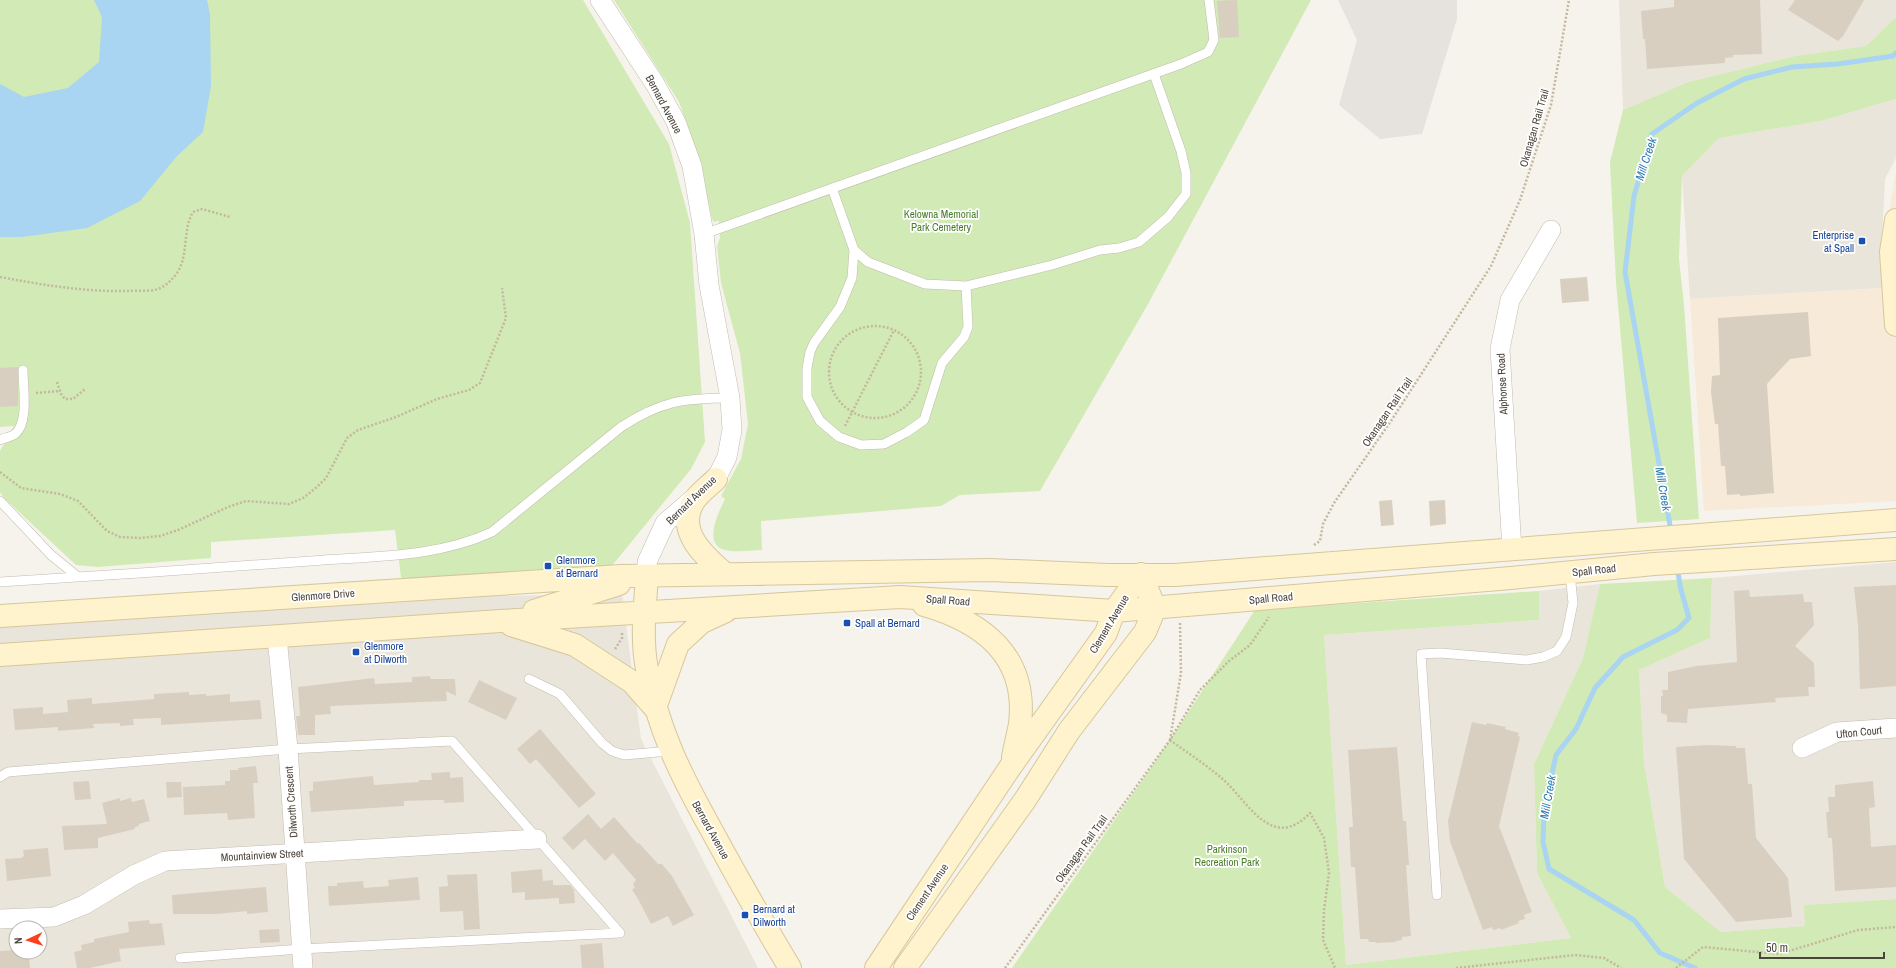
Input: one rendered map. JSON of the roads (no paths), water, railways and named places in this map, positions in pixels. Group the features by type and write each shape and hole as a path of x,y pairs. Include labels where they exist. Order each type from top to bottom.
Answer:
{"main road":[{"path":"1896,220 1891,252 1896,324"},
{"path":"716,479 694,501 688,519 693,540 705,557 724,573"},
{"path":"500,621 647,576 724,573 990,570 1108,575 1175,575 1322,562 1512,550 1896,520"},
{"name":"Spall Road","path":"645,612 900,597 1114,611 1654,564 1896,549"},
{"path":"905,968 1024,800 1069,731 1145,632 1154,608 1140,574"},
{"name":"Clement Avenue","path":"876,968 1011,766 1106,633 1114,611 1140,574"},
{"name":"Glenmore Drive","path":"0,616 621,576 647,576"},
{"name":"Bernard Avenue","path":"647,576 645,612 646,668 655,708 670,751 736,876 790,968"},
{"path":"900,597 937,608 980,630 991,638 1010,662 1020,693 1020,723 1011,766"},
{"path":"500,621 575,645 632,682 655,708 678,644 702,622 737,607"},
{"path":"0,655 645,612"}],"street":[{"name":"Bernard Avenue","path":"600,0 655,84 676,122 692,166 704,234 708,285 730,398 732,430 727,457 716,479 665,524 647,562 647,576"},
{"name":"Alphonse Road","path":"1512,550 1500,349 1510,300 1551,230"},
{"name":"Dilworth Crescent","path":"277,637 288,749 303,968"},
{"name":"Ufton Court","path":"1802,748 1837,732 1896,728"},
{"name":"Mountainview Street","path":"0,919 54,917 84,905 134,875 165,861 537,839"}],"lane":[{"path":"704,234 1154,74 1208,52 1214,40 1210,0"},
{"path":"854,250 868,262 925,284 966,286 1052,265 1100,250 1119,248 1139,242 1168,217 1186,194 1186,172 1181,151 1154,74"},
{"path":"832,188 854,250 852,278 840,307 814,343 810,352 807,368 807,390 808,397 820,421 839,436 861,445 884,444 907,432 924,420 942,363 964,336 968,327 966,286"},
{"path":"0,440 14,435 22,425 24,393 23,370"},
{"path":"0,582 199,570 403,554 456,546 475,540 497,528 634,418 660,406 679,400 730,398"},
{"path":"0,501 51,555 78,577"},
{"path":"1437,895 1421,654 1440,653 1527,660 1544,657 1557,651 1566,637 1573,603 1570,572"},
{"path":"529,679 560,694 602,743 612,751 624,755 670,751"},
{"path":"0,777 8,772 288,749 452,741 620,933 301,949 180,958"}],"water":[{"path":"94,0 207,0 210,14 211,86 203,132 177,156 140,201 87,228 22,237 0,237 0,84 24,97 68,88 99,62 102,17"}],"waterway":[{"name":"Mill Creek","path":"1671,531 1625,272 1634,196 1652,134 1697,103 1744,79 1792,67 1838,64 1893,56 1896,53"},
{"name":"Mill Creek","path":"1677,567 1681,590 1689,618 1677,630 1623,657 1595,688 1576,729 1556,755 1544,811 1543,842 1549,869 1634,920 1660,953 1695,968"}],"place":[{"name":"Enterprise at Spall","path":"1862,241"},
{"name":"Glenmore at Bernard","path":"548,566"},
{"name":"Spall at Bernard","path":"847,623"},
{"name":"Glenmore at Dilworth","path":"356,652"},
{"name":"Bernard at Dilworth","path":"745,915"}],"park label":[{"name":"Kelowna Memorial Park Cemetery","path":"941,220"},
{"name":"Parkinson Recreation Park","path":"1227,855"}]}
